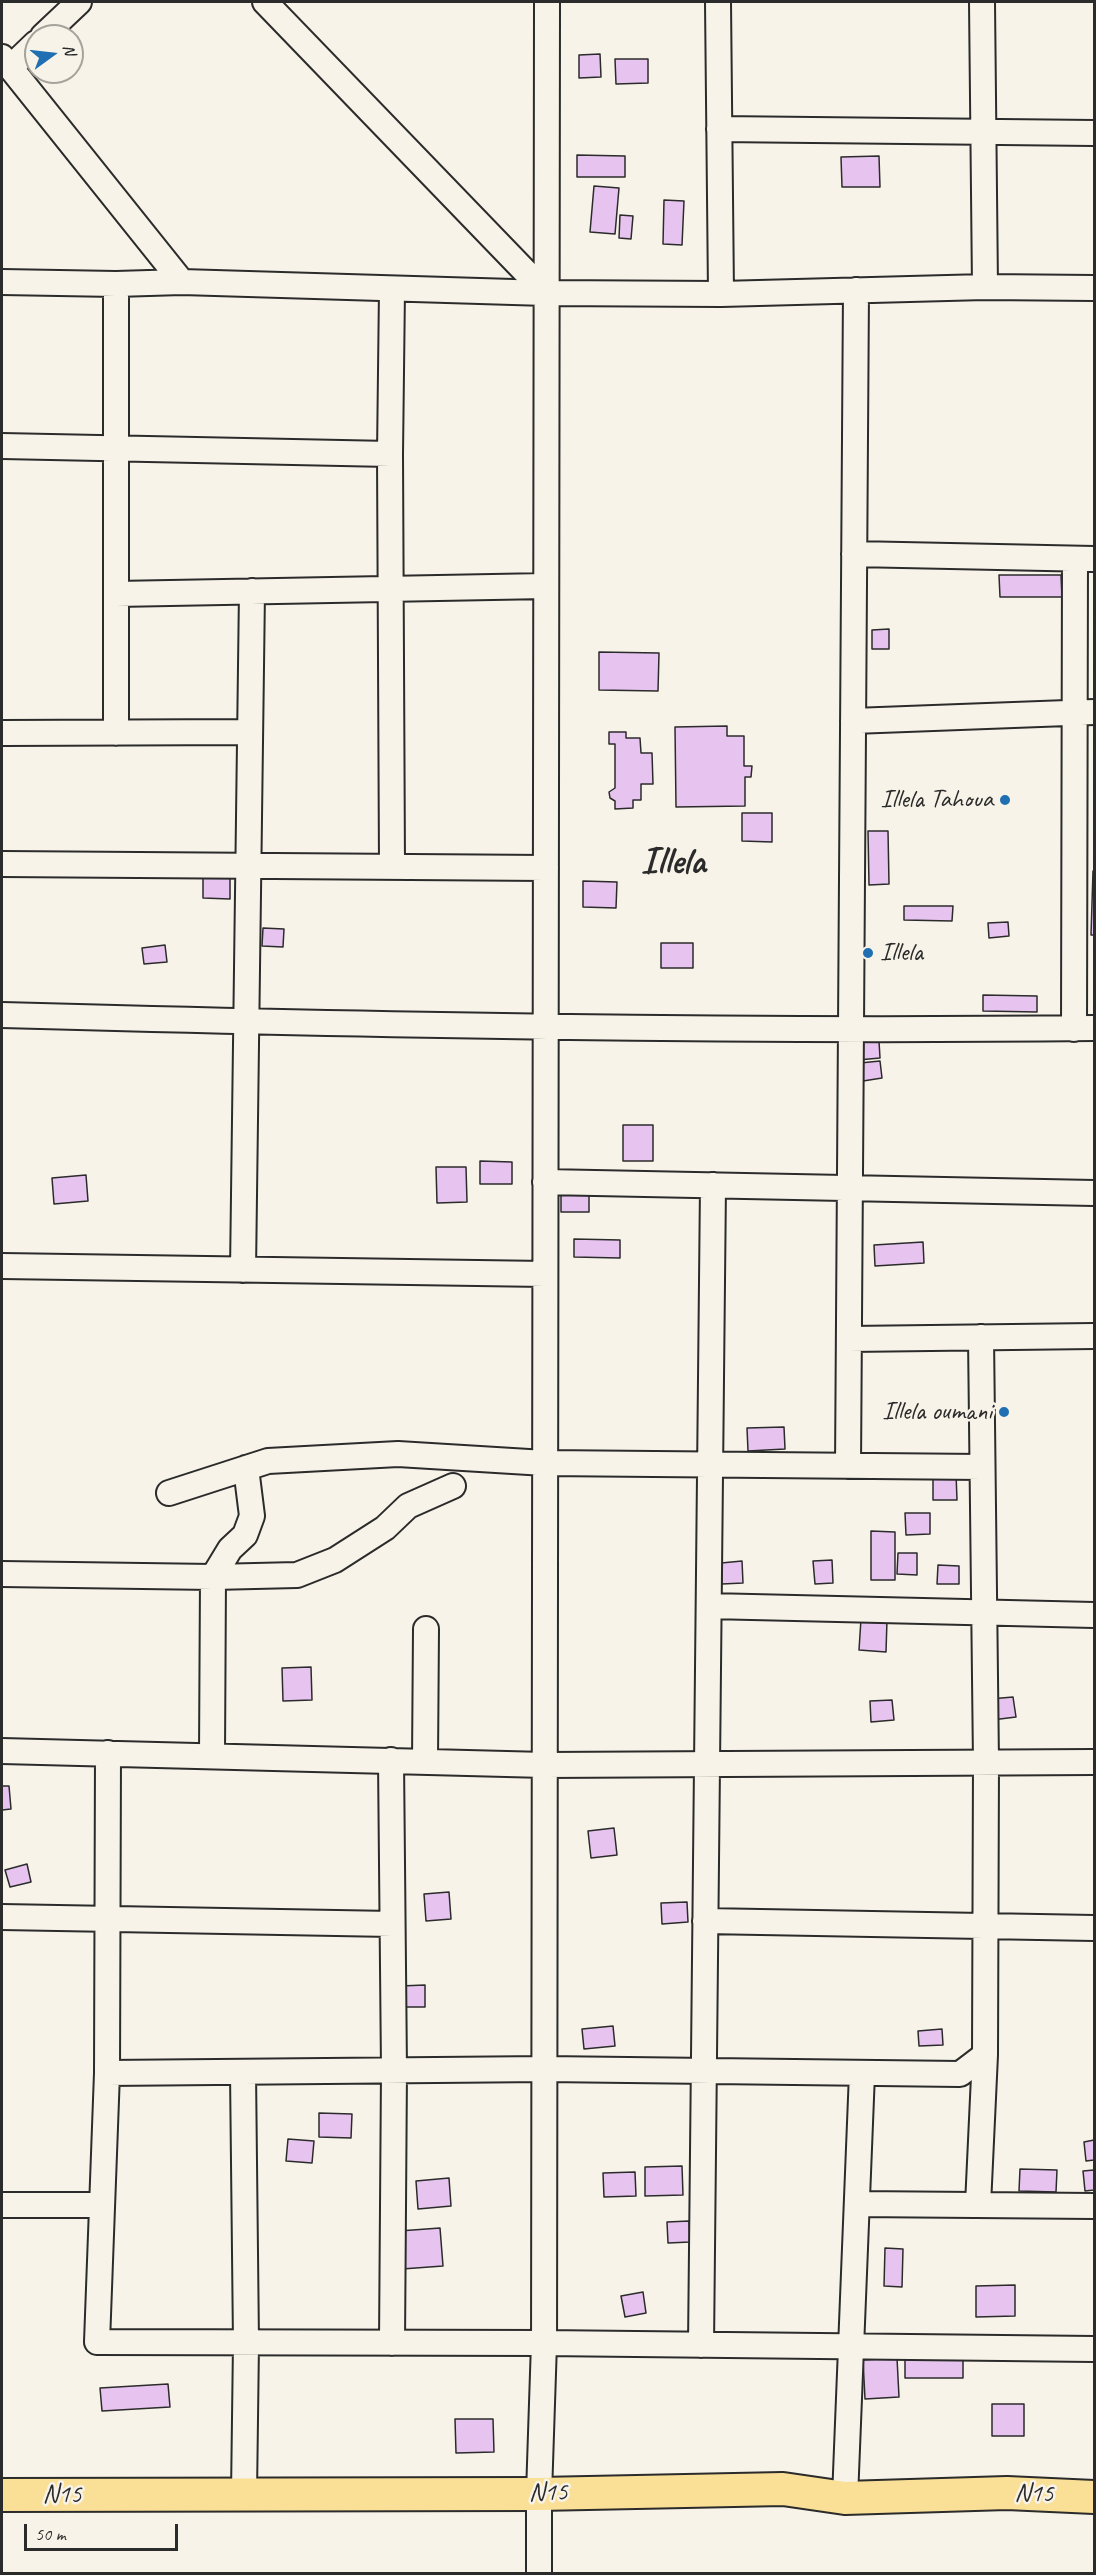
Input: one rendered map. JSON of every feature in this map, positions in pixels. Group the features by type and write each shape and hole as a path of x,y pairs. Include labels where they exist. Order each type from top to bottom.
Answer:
{"main road":[{"name":"N15","path":"2,2495 539,2493 783,2489 845,2498 1007,2493 1095,2497"}],"street":[{"path":"56,24 79,2"},
{"path":"265,2 546,292"},
{"path":"539,2574 544,2343 547,2"},
{"path":"718,2 722,294"},
{"path":"982,2 985,286"},
{"path":"24,51 6,62 182,282"},
{"path":"719,129 1095,133"},
{"path":"2,282 116,284 182,282 392,290 722,294 985,286 1095,288"},
{"path":"116,284 116,733"},
{"path":"392,290 390,454 392,867"},
{"path":"848,1466 856,290"},
{"path":"2,446 390,454"},
{"path":"2,1015 246,1022 851,1031 1084,1028 1085,559 854,554"},
{"path":"116,594 546,586"},
{"path":"243,1270 252,591"},
{"path":"853,721 1085,712"},
{"path":"2,733 250,732"},
{"path":"2,864 546,868"},
{"path":"545,1182 1095,1193"},
{"path":"701,2345 713,1185"},
{"path":"2,1266 545,1274"},
{"path":"849,1339 1095,1336"},
{"path":"978,2205 985,2055 986,1926 981,1337"},
{"path":"169,1493 268,1461 398,1454 545,1463 982,1467"},
{"path":"212,1755 213,1577 230,1549 245,1535 252,1516 246,1468"},
{"path":"2,1574 213,1577 297,1575 335,1560 385,1528 408,1506 453,1486"},
{"path":"709,1606 1095,1615"},
{"path":"425,1761 426,1629"},
{"path":"2,1751 545,1765 1095,1762"},
{"path":"108,1753 107,2073 97,2342 544,2343 1095,2349"},
{"path":"391,1760 394,2070 392,2343"},
{"path":"2,1917 392,1924"},
{"path":"705,1921 1095,1928"},
{"path":"107,2073 544,2069 960,2074 985,2055"},
{"path":"243,2072 246,2343 244,2494"},
{"path":"845,2498 862,2073"},
{"path":"857,2204 1095,2206"},
{"path":"2,2205 102,2205"}],"building":[{"path":"600,54 601,77 579,78 579,55"},
{"path":"615,59 648,59 648,83 616,84"},
{"path":"577,155 625,156 625,177 577,177"},
{"path":"879,156 880,187 842,187 841,157"},
{"path":"594,186 619,188 615,234 590,232"},
{"path":"664,200 684,201 682,245 663,244"},
{"path":"620,215 633,216 631,239 619,238"},
{"path":"999,575 1061,575 1062,597 1000,597"},
{"path":"889,629 889,649 872,649 872,630"},
{"path":"599,652 659,653 658,691 599,690"},
{"path":"727,726 727,736 744,736 744,766 752,766 751,777 745,777 745,806 676,807 675,727"},
{"path":"609,732 626,732 626,738 640,738 641,753 652,753 653,784 641,784 641,800 633,800 633,808 615,809 615,801 610,798 609,792 615,788 615,744 609,744"},
{"path":"742,813 772,813 772,842 742,841"},
{"path":"868,831 888,831 889,884 869,885"},
{"path":"1093,871 1094,935 1091,935"},
{"path":"203,876 230,876 230,899 203,898"},
{"path":"583,881 617,882 616,908 583,907"},
{"path":"904,906 953,906 952,921 904,920"},
{"path":"1008,922 1009,936 989,938 988,923"},
{"path":"263,928 284,929 283,947 262,946"},
{"path":"661,943 693,943 693,968 661,968"},
{"path":"165,945 167,962 144,964 142,948"},
{"path":"983,995 1037,996 1037,1012 983,1011"},
{"path":"879,1041 880,1058 858,1060 857,1043"},
{"path":"880,1061 882,1078 863,1081 860,1063"},
{"path":"623,1125 653,1125 653,1161 623,1161"},
{"path":"480,1161 512,1162 512,1184 480,1184"},
{"path":"436,1167 466,1167 467,1202 437,1203"},
{"path":"86,1175 88,1201 54,1204 52,1178"},
{"path":"561,1191 589,1192 589,1212 561,1212"},
{"path":"574,1239 620,1240 620,1258 574,1257"},
{"path":"923,1242 924,1263 875,1266 874,1245"},
{"path":"784,1427 785,1449 748,1451 747,1428"},
{"path":"933,1473 956,1473 957,1500 933,1500"},
{"path":"905,1513 930,1513 930,1534 906,1535"},
{"path":"871,1531 895,1532 895,1580 871,1580"},
{"path":"898,1553 917,1553 917,1575 897,1574"},
{"path":"832,1560 833,1583 815,1584 813,1561"},
{"path":"742,1561 743,1583 722,1584 721,1563"},
{"path":"938,1565 959,1566 959,1584 937,1584"},
{"path":"861,1619 887,1620 886,1652 859,1650"},
{"path":"311,1667 312,1700 283,1701 282,1668"},
{"path":"1013,1697 1016,1717 992,1720 990,1699"},
{"path":"892,1700 894,1720 871,1722 870,1701"},
{"path":"2,1786 9,1786 11,1809 2,1810"},
{"path":"614,1828 617,1855 591,1858 588,1831"},
{"path":"27,1864 31,1882 10,1887 5,1870"},
{"path":"449,1892 451,1919 426,1921 424,1894"},
{"path":"687,1902 688,1922 662,1924 661,1903"},
{"path":"425,1985 425,2007 401,2007 400,1986"},
{"path":"613,2026 615,2046 584,2049 582,2029"},
{"path":"942,2029 943,2045 919,2046 918,2031"},
{"path":"319,2113 352,2114 351,2138 319,2137"},
{"path":"288,2139 314,2141 312,2163 286,2161"},
{"path":"1094,2140 1094,2160 1086,2161 1084,2142"},
{"path":"682,2166 683,2195 645,2196 645,2167"},
{"path":"1020,2169 1057,2170 1056,2192 1019,2191"},
{"path":"1094,2170 1094,2190 1085,2191 1083,2171"},
{"path":"635,2172 636,2196 604,2197 603,2173"},
{"path":"449,2178 451,2206 418,2209 416,2181"},
{"path":"689,2221 690,2242 668,2243 667,2222"},
{"path":"440,2228 443,2266 402,2269 399,2231"},
{"path":"885,2248 903,2249 902,2287 884,2286"},
{"path":"1015,2285 1015,2316 976,2317 976,2286"},
{"path":"643,2292 646,2313 625,2317 621,2296"},
{"path":"905,2355 963,2355 963,2378 905,2378"},
{"path":"897,2358 899,2397 865,2399 863,2360"},
{"path":"168,2384 170,2407 102,2411 100,2388"},
{"path":"992,2404 1024,2404 1024,2436 992,2436"},
{"path":"455,2419 493,2419 494,2452 456,2453"}],"place":[{"name":"Illela Tahoua","path":"1005,800"},
{"name":"Illela","path":"868,953"},
{"name":"Illela oumani","path":"1004,1412"}],"district":[{"name":"Illela","path":"673,863"}]}
